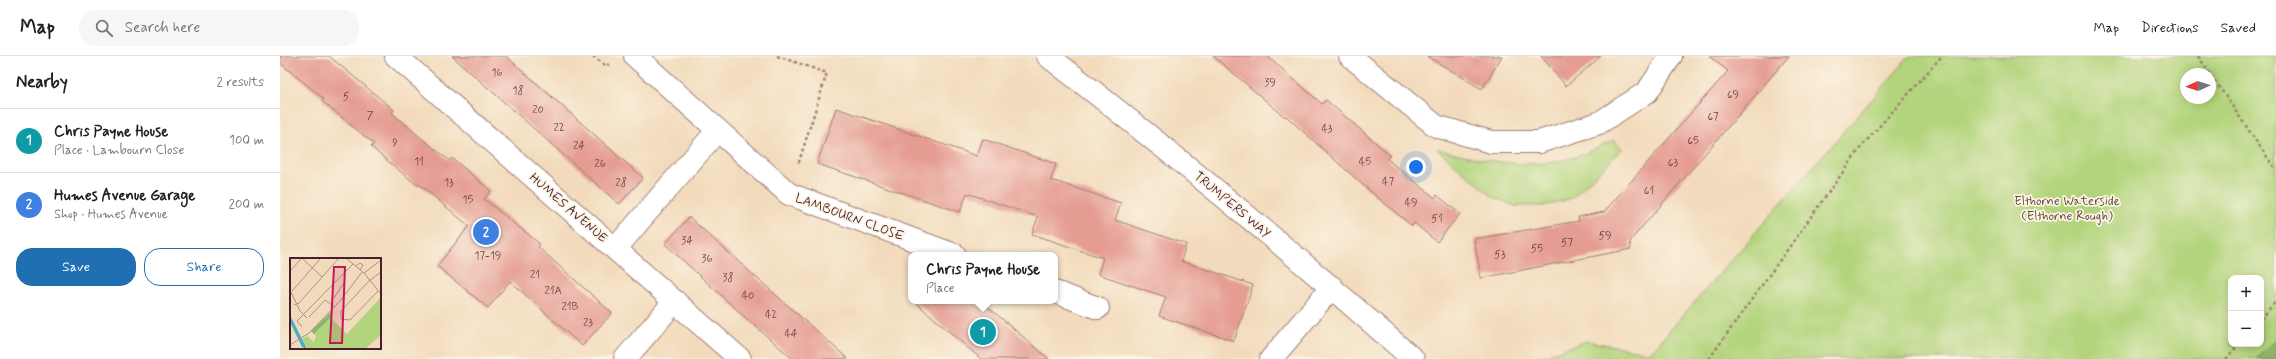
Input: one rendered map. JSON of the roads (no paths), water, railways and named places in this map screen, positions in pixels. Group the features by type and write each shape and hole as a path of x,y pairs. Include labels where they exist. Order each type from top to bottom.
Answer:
{"street":[{"name":"HUMES AVENUE","path":"396,56 616,248 740,359"},
{"name":"LAMBOURN CLOSE","path":"635,56 789,194 947,252"},
{"name":"TRUMPERS WAY","path":"1048,56 1147,132 1332,288 1413,359"},
{"path":"1350,56 1436,126 1491,142 1539,142 1599,123 1647,92 1671,56"},
{"path":"616,248 717,131"},
{"path":"1271,359 1332,288"},
{"path":"1058,293 1098,308"},
{"path":"625,359 675,301"}],"place":[{"name":"Humes Avenue Garage","path":"486,232"},
{"name":"Chris Payne House","path":"983,332"}],"park label":[{"name":"Elthorne Waterside (Elthorne Rough)","path":"2067,208"}]}
